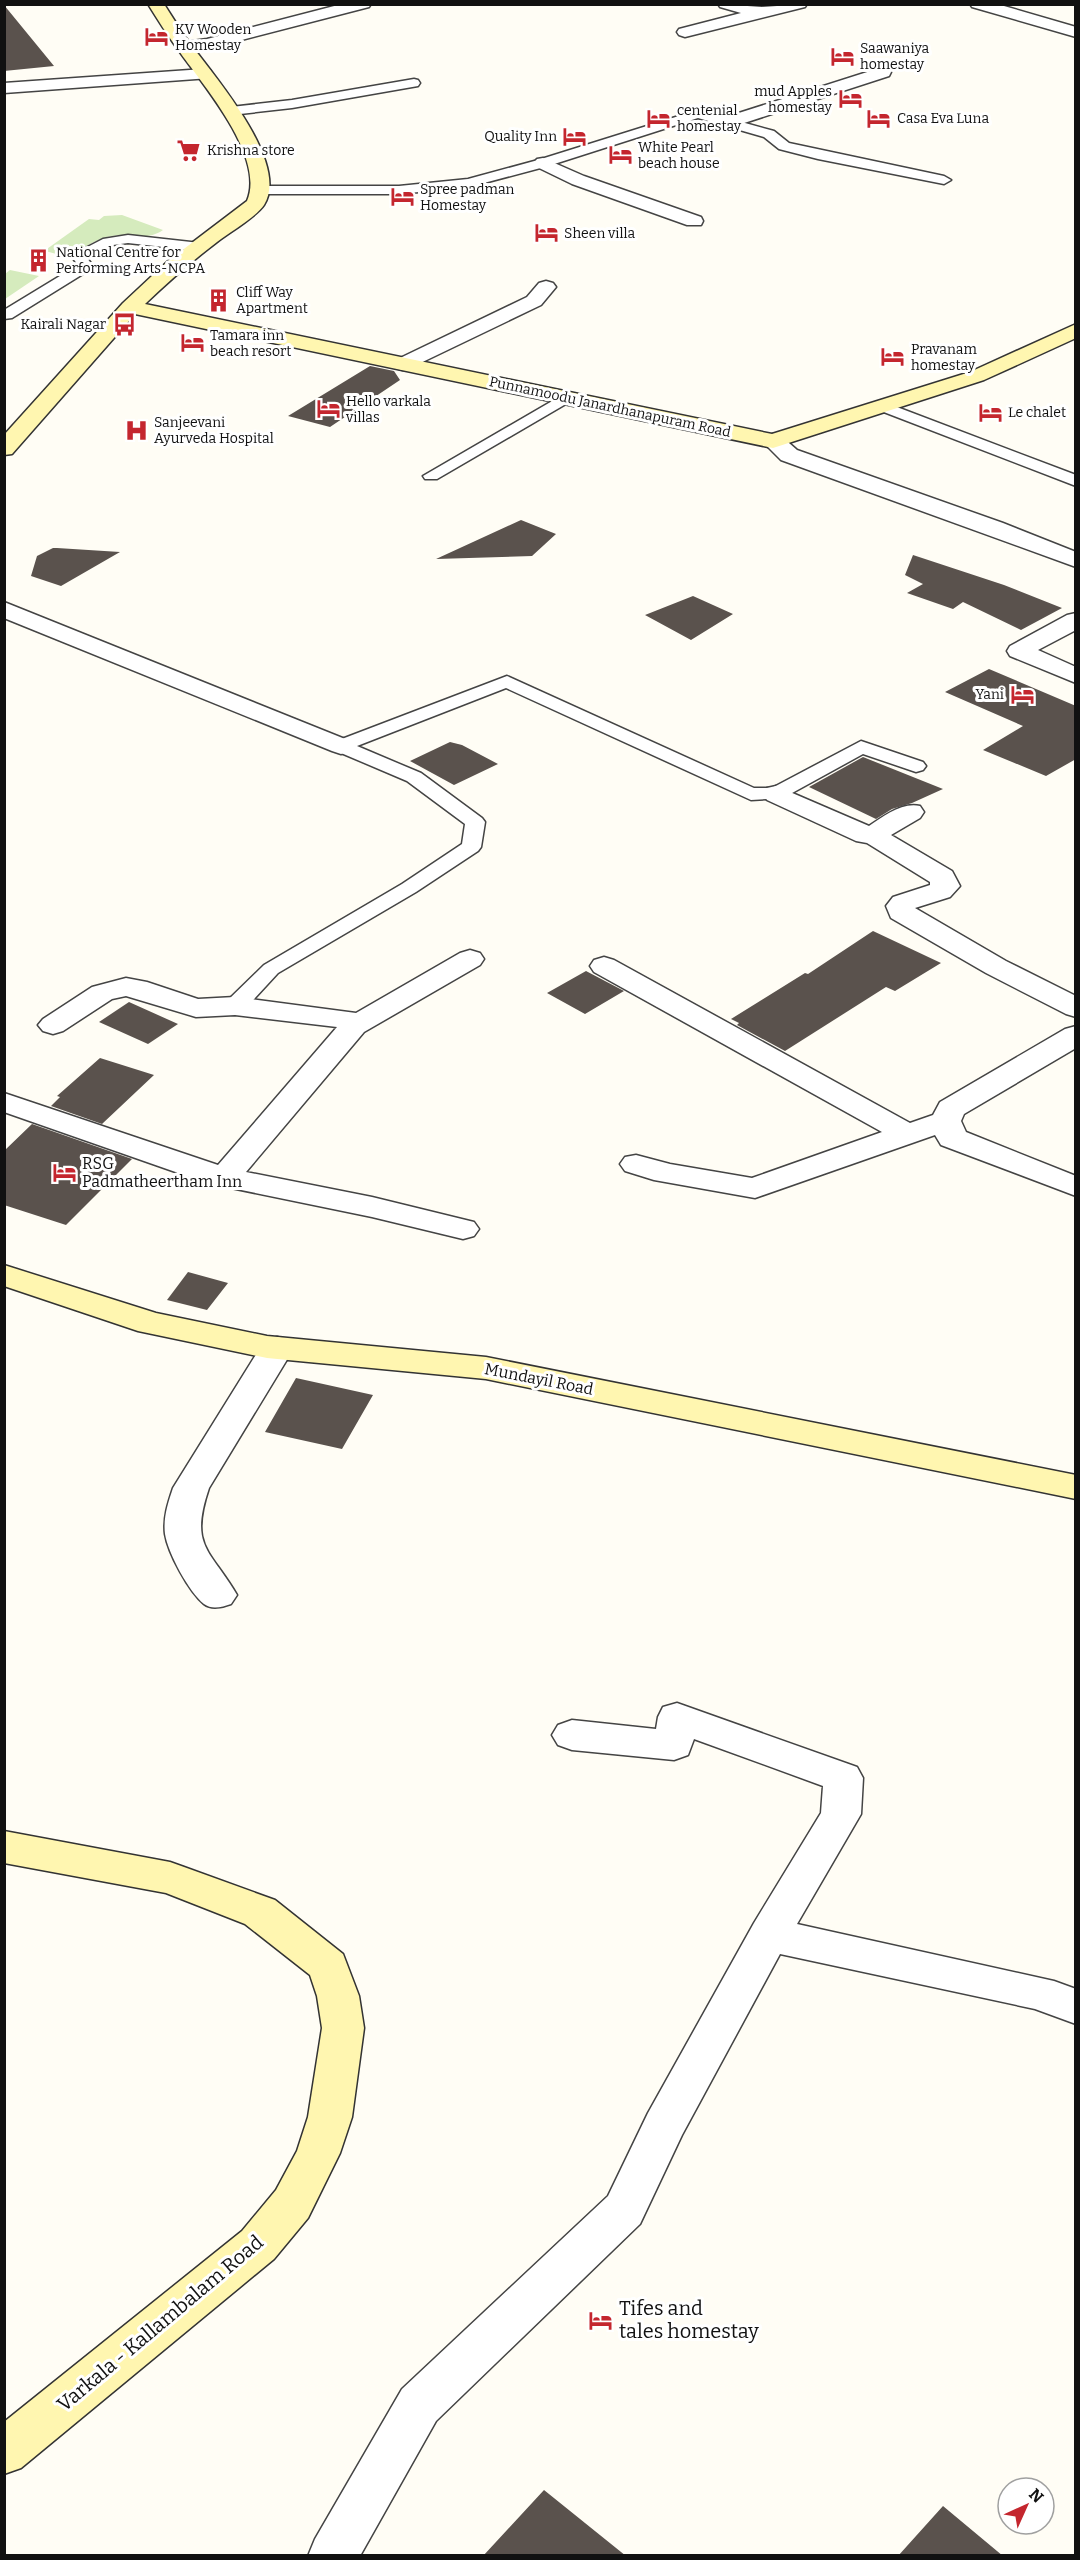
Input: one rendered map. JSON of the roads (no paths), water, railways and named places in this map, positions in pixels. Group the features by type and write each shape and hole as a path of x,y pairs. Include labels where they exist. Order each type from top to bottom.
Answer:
{"main road":[{"path":"4,449 130,307 175,265 255,204 261,190 255,162 245,134 156,4"},
{"name":"Punnamoodu Janardhanapuram Road","path":"130,307 773,441 977,376 1076,330"},
{"name":"Mundayil Road","path":"4,1275 150,1323 277,1348 486,1368 1076,1488"},
{"name":"Varkala - Kallambalam Road","path":"4,1847 170,1878 260,1912 328,1966 338,1996 343,2028 330,2117 318,2153 292,2204 258,2245 4,2452"}],"street":[{"path":"184,47 207,44 363,4"},
{"path":"726,4 758,14"},
{"path":"685,32 758,14 784,11 799,4"},
{"path":"978,4 1076,32"},
{"path":"729,122 883,72"},
{"path":"4,88 204,74"},
{"path":"543,163 578,180 694,221"},
{"path":"403,364 534,301 546,287"},
{"path":"773,441 789,454 964,516 1076,560"},
{"path":"4,609 341,746"},
{"path":"1076,620 1019,651 1076,676"},
{"path":"776,794 866,835 876,837 942,878 946,883 940,891 901,904 901,912 996,967 1076,1008"},
{"path":"876,837 879,831 911,812"},
{"path":"218,1176 229,1172 354,1026 470,959"},
{"path":"604,966 908,1134"},
{"path":"53,1025 102,993 126,987 137,988 187,1007 204,1009 235,1005 346,1019 354,1026"},
{"path":"1076,1035 951,1109 946,1122 952,1138 1076,1187"},
{"path":"4,1102 218,1176 372,1207 463,1229"},
{"path":"636,1164 664,1173 755,1188 822,1162 946,1122"},
{"path":"218,1595 198,1571 184,1546 181,1522 183,1506 191,1488 277,1348"},
{"path":"333,2556 419,2405 624,2210 664,2126 769,1935 841,1814 843,1778 677,1718 674,1745 572,1735"},
{"path":"769,1935 1039,1993 1076,2007"}],"lane":[{"path":"231,111 292,104 414,83"},
{"path":"261,190 345,191 435,187 469,183 543,163 698,114 769,134 784,146 944,180"},
{"path":"7,315 86,266 79,257 102,244 118,240 136,240 200,247"},
{"path":"431,476 566,398"},
{"path":"881,406 1076,481"},
{"path":"341,746 507,681 751,794 776,794 861,747 916,766"},
{"path":"235,1005 271,969 409,888 471,847 475,822 414,777 341,746"}],"place":[{"name":"KV Wooden Homestay","path":"157,37"},
{"name":"Saawaniya homestay","path":"842,56"},
{"name":"mud Apples homestay","path":"850,99"},
{"name":"centenial homestay","path":"659,118"},
{"name":"Casa Eva Luna","path":"879,118"},
{"name":"Quality Inn","path":"575,136"},
{"name":"Krishna store","path":"189,150"},
{"name":"White Pearl beach house","path":"620,155"},
{"name":"Spree padman Homestay","path":"402,197"},
{"name":"Sheen villa","path":"546,233"},
{"name":"National Centre for Performing Arts-NCPA","path":"38,260"},
{"name":"Cliff Way Apartment","path":"218,300"},
{"name":"Kairali Nagar","path":"124,324"},
{"name":"Tamara inn beach resort","path":"192,343"},
{"name":"Pravanam homestay","path":"893,357"},
{"name":"Hello varkala villas","path":"328,409"},
{"name":"Le chalet","path":"990,412"},
{"name":"Sanjeevani Ayurveda Hospital","path":"136,430"},
{"name":"Yani","path":"1022,694"},
{"name":"RSG Padmatheertham Inn","path":"64,1172"},
{"name":"Tifes and tales homestay","path":"601,2320"}]}
